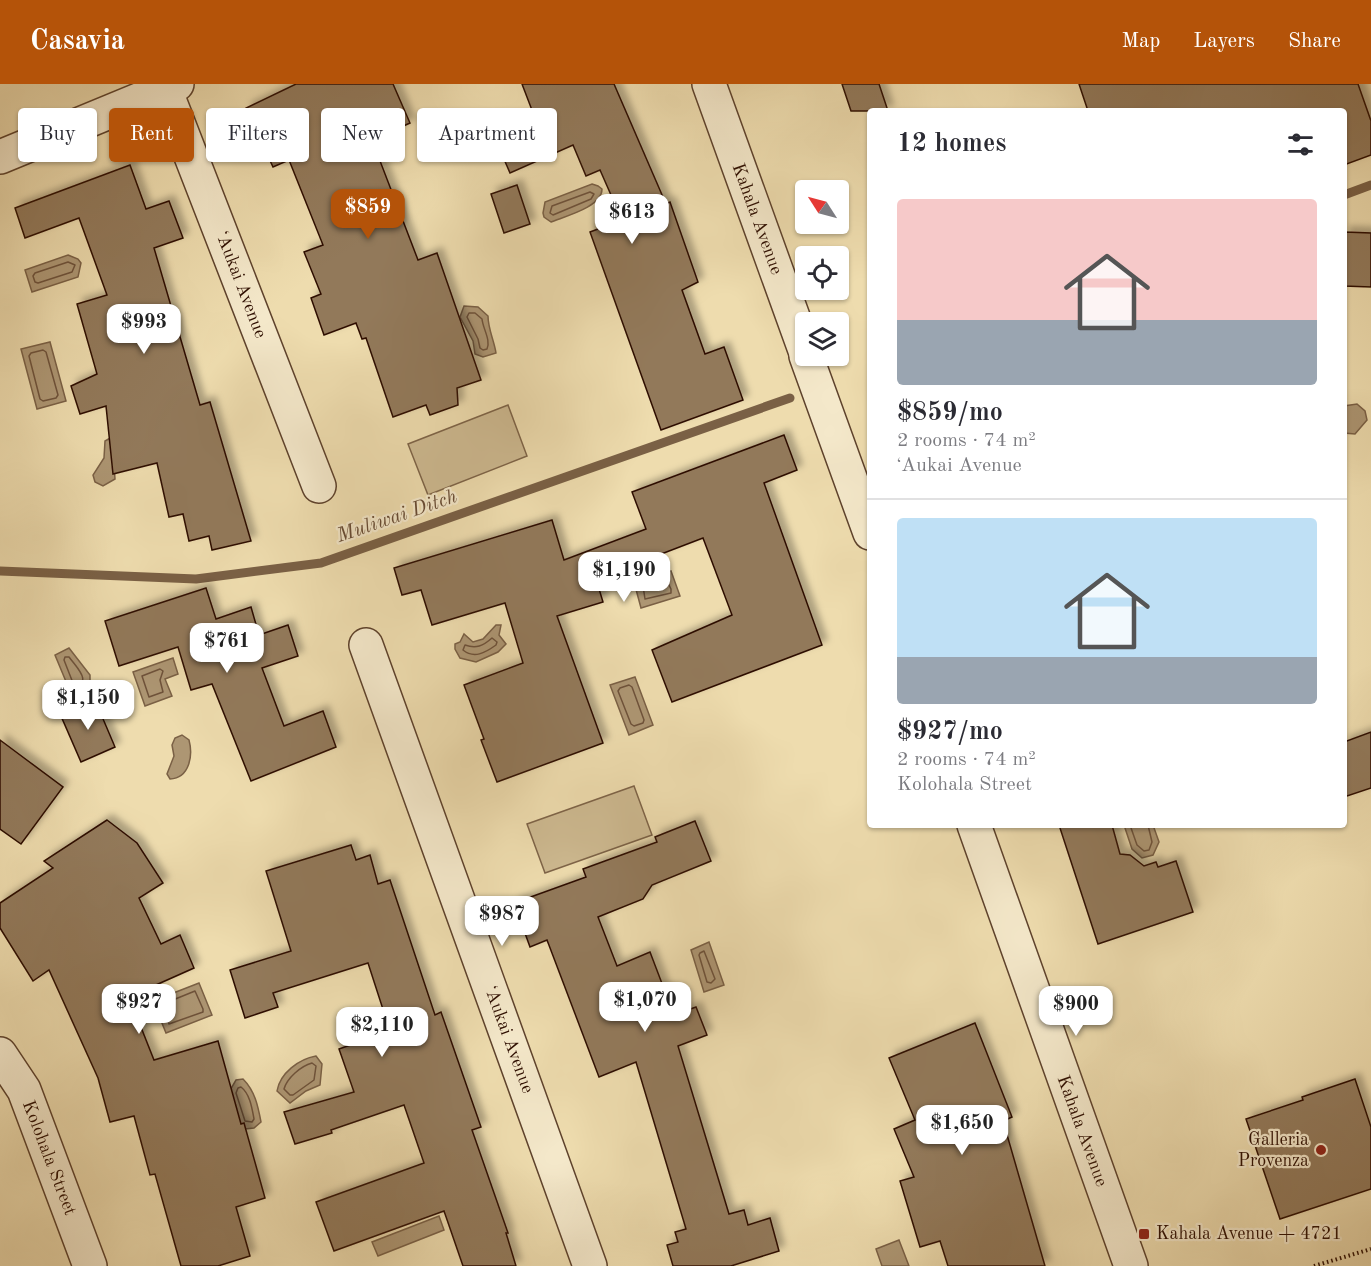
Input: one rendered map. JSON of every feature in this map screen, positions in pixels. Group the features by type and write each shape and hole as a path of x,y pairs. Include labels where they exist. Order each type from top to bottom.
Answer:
{"street":[{"name":"Kahala Avenue","path":"708,84 795,324"},
{"path":"0,157 169,86"},
{"name":"ʻAukai Avenue","path":"169,86 319,486"},
{"name":"Kahala Avenue","path":"810,366 867,525"},
{"name":"ʻAukai Avenue","path":"366,645 590,1266"},
{"name":"Kahala Avenue","path":"975,828 1131,1266"},
{"name":"Kolohala Street","path":"0,1054 24,1090 90,1266"}],"path":[{"path":"1314,1266 1371,1249"}],"shaded area":[{"path":"508,405 527,456 428,495 408,444"},
{"path":"634,786 652,835 545,873 527,824"}],"water":[{"path":"592,184 602,189 596,201 590,206 551,222 544,217 545,202"},
{"path":"68,255 78,259 81,263 78,277 32,292 25,270"},
{"path":"464,306 478,307 488,316 496,353 483,357 475,354 473,341 460,317"},
{"path":"50,342 66,401 37,409 21,349"},
{"path":"1357,404 1365,411 1367,420 1355,434 1347,433 1347,406"},
{"path":"112,437 115,479 103,486 95,482 93,475 104,458 105,441"},
{"path":"671,571 680,596 641,608 634,582"},
{"path":"496,625 501,625 499,635 506,644 498,652 476,662 460,658 455,644 460,642 464,634 473,642 483,639"},
{"path":"69,648 90,675 90,685 78,705 60,697 67,684 55,655"},
{"path":"173,658 178,674 165,679 172,696 145,706 133,672"},
{"path":"635,677 653,725 629,735 610,685"},
{"path":"182,735 189,740 190,759 182,775 170,779 167,774 174,756 172,745 175,738"},
{"path":"1125,828 1154,828 1159,842 1153,855 1142,858 1132,849"},
{"path":"709,942 724,985 704,992 691,950"},
{"path":"199,983 212,1015 166,1033 153,1001"},
{"path":"316,1056 322,1064 320,1085 306,1091 290,1103 277,1091 282,1078 303,1060"},
{"path":"243,1079 253,1094 259,1110 261,1122 254,1128 245,1129 240,1124 229,1092 236,1080"},
{"path":"439,1216 444,1230 378,1256 372,1242"},
{"path":"899,1240 909,1266 882,1266 876,1249"}],"building":[{"path":"296,84 393,84 403,108 321,108 321,162 380,162 418,260 437,253 481,380 457,388 458,405 430,415 426,405 393,417 366,338 362,339 356,323 324,335 311,298 321,294 304,252 323,245 290,162 309,162 309,108 246,108"},
{"path":"522,84 614,84 666,204 670,202 698,282 682,290 705,354 724,347 743,400 661,430 590,232 622,220 600,170 586,176 573,145 557,152 557,108 531,108"},
{"path":"842,84 879,84 887,108 851,111"},
{"path":"1079,84 1358,84 1371,121 1371,155 1347,164 1347,108 1087,108"},
{"path":"405,112 410,123 405,125"},
{"path":"271,162 284,162 273,167"},
{"path":"505,162 535,162 510,173"},
{"path":"130,165 146,209 169,201 183,238 154,248 200,405 210,402 251,541 212,550 209,536 189,541 183,514 169,517 157,463 113,474 106,406 80,414 71,386 97,374 77,304 107,295 79,218 25,238 15,208"},
{"path":"517,185 530,224 504,233 491,194"},
{"path":"1347,232 1371,233 1371,287 1347,286"},
{"path":"784,435 797,470 764,483 822,645 672,702 652,650 732,615 703,538 596,579 603,602 557,616 603,743 497,782 464,685 523,663 505,603 432,625 421,590 402,595 394,568 552,520 564,560 646,529 632,492"},
{"path":"206,588 216,619 251,607 259,635 288,625 298,656 262,668 284,726 323,711 336,747 251,781 212,684 191,690 178,647 119,666 105,621"},
{"path":"95,700 115,747 81,762 61,716"},
{"path":"1371,732 1371,788 1347,796 1347,741"},
{"path":"0,740 63,787 21,844 0,829"},
{"path":"107,820 137,843 163,883 139,898 161,944 180,935 194,968 129,997 154,1060 218,1041 265,1198 236,1207 250,1256 218,1266 181,1266 155,1174 150,1175 134,1116 110,1122 98,1078 49,970 33,981 0,928 0,903 53,868 44,861"},
{"path":"695,821 711,861 652,885 643,899 598,917 617,966 650,952 674,1015 696,1007 707,1035 678,1046 729,1214 744,1210 748,1225 770,1218 779,1251 731,1266 673,1266 667,1245 678,1242 675,1232 686,1229 636,1062 599,1077 547,940 530,947 514,903 586,877 583,869 657,842 655,837"},
{"path":"1060,828 1113,828 1120,854 1130,855 1144,866 1156,862 1158,867 1176,861 1193,912 1098,944"},
{"path":"351,845 356,860 370,855 378,884 390,880 435,1015 441,1012 481,1127 472,1130 508,1233 506,1233 516,1266 463,1266 444,1211 334,1251 316,1202 424,1163 404,1105 331,1130 332,1133 295,1144 284,1112 354,1092 339,1049 390,1031 368,963 273,993 278,1007 245,1018 230,970 291,951 266,871"},
{"path":"975,1023 1012,1117 1003,1121 1045,1266 948,1266 940,1241 920,1247 900,1181 914,1177 894,1129 915,1120 889,1058"},
{"name":"Galleria Provenza","path":"1355,1079 1371,1127 1371,1189 1280,1219 1246,1119 1303,1100 1302,1097"}],"waterway":[{"name":"Muliwai Ditch","path":"1347,194 1371,185"},
{"name":"Muliwai Ditch","path":"0,571 196,579 321,563 790,398"}],"place":[{"name":"Galleria Provenza","path":"1321,1150"},
{"name":"Kahala Avenue + 4721","path":"1144,1234"}]}
